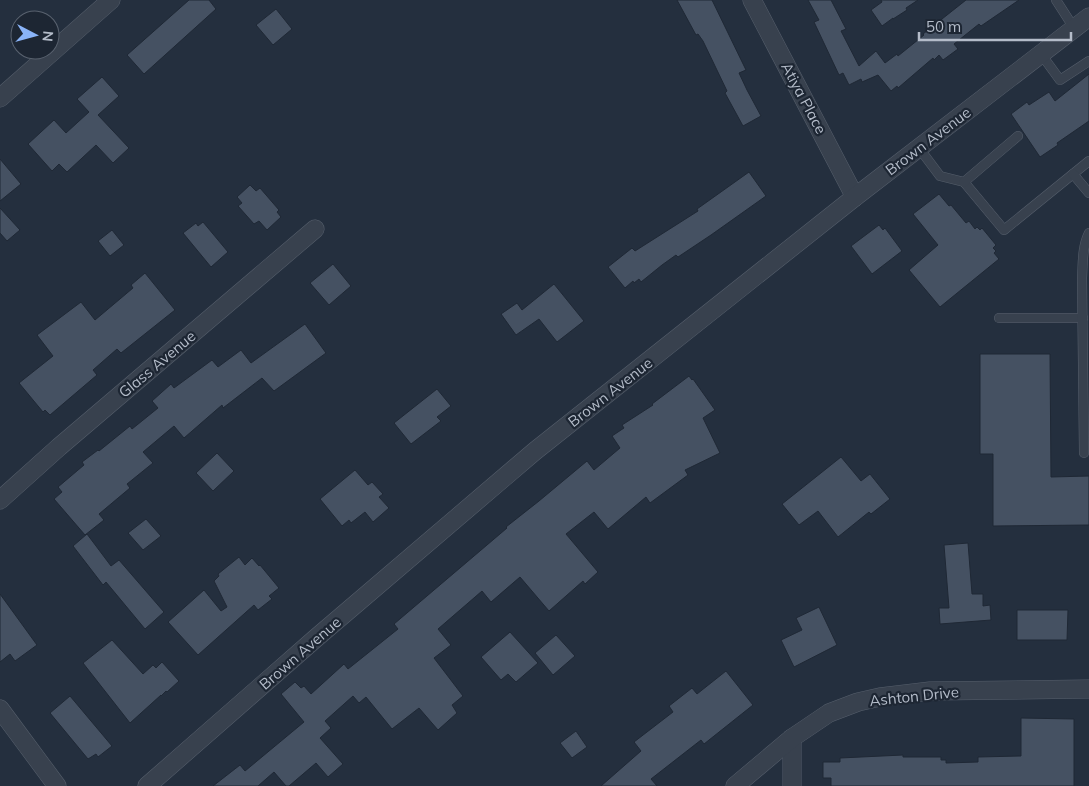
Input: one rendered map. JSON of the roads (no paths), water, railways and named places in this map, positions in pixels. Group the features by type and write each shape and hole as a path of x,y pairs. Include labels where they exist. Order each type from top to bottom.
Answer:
{"street":[{"path":"0,98 111,0"},
{"name":"Atiya Place","path":"752,0 855,196"},
{"name":"Brown Avenue","path":"147,786 309,644 536,451 855,196 1089,17"},
{"name":"Glass Avenue","path":"0,500 59,446 315,229"},
{"name":"Ashton Drive","path":"736,786 792,738 829,713 858,702 880,697 930,691 1089,689"},
{"path":"0,709 57,786"},
{"path":"792,738 792,786"}],"lane":[{"path":"1056,0 1074,28"},
{"path":"1041,54 1060,80 1089,61"},
{"path":"964,182 1018,136"},
{"path":"919,148 940,176 964,182 1004,230 1089,160"},
{"path":"1073,174 1089,192"},
{"path":"1084,453 1083,256 1085,241 1089,233"},
{"path":"999,318 1083,318"}]}
